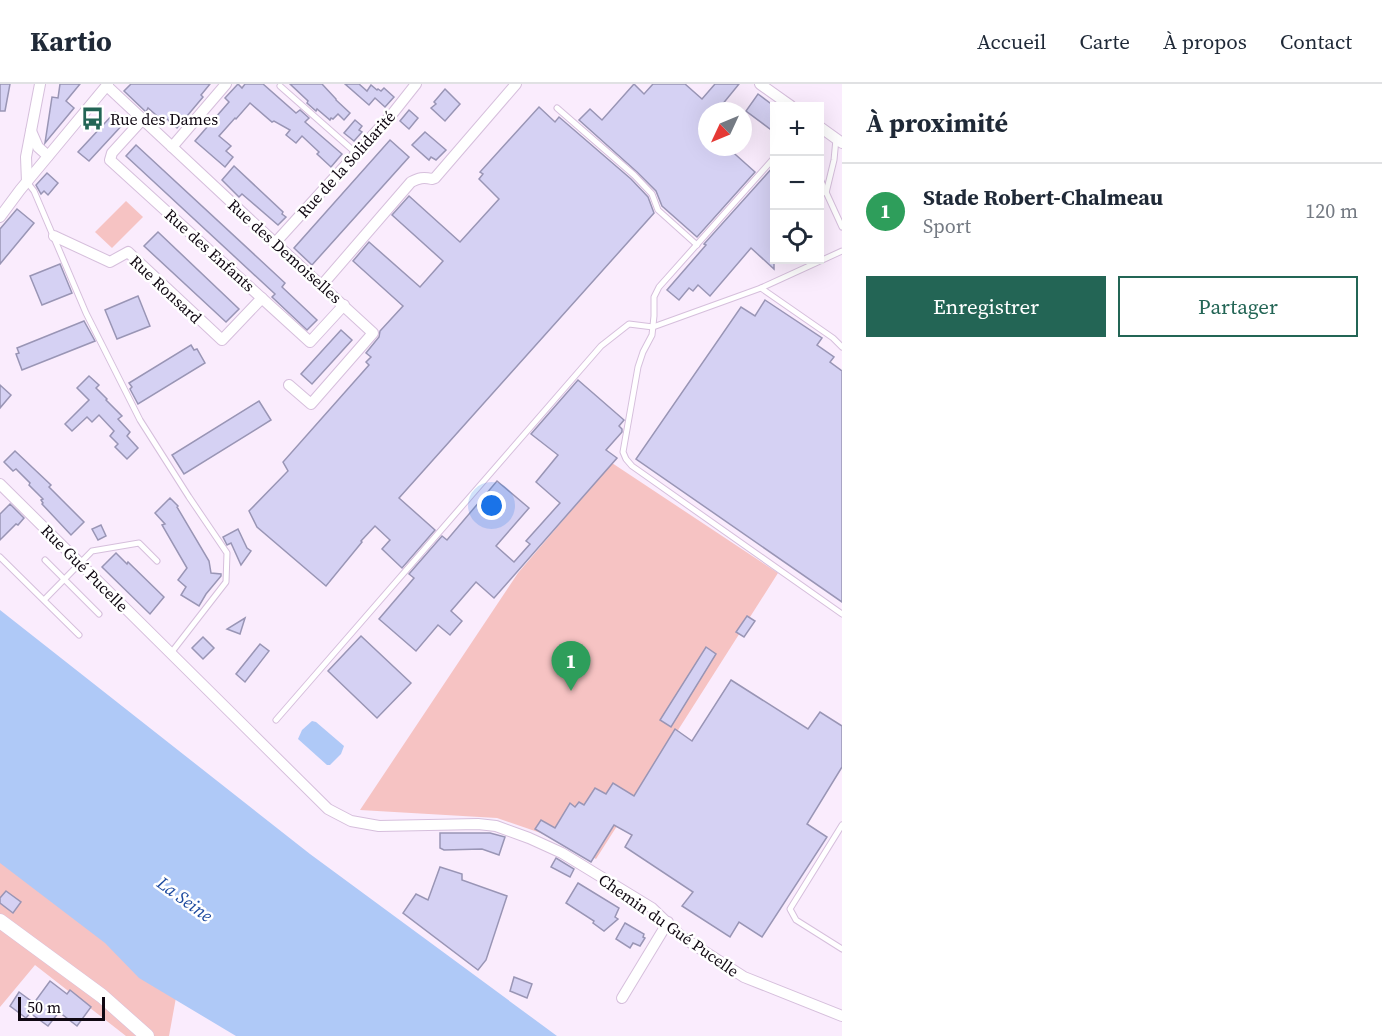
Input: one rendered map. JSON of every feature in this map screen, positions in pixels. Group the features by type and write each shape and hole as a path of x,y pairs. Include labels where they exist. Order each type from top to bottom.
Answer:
{"main road":[{"path":"0,921 102,996 147,1036"}],"street":[{"path":"27,182 26,157 40,84"},
{"path":"172,147 226,84"},
{"name":"Rue de la Solidarité","path":"275,243 393,113 416,84"},
{"path":"321,285 411,182 419,178 435,178 516,84"},
{"path":"760,84 785,102"},
{"path":"0,217 107,85"},
{"name":"Rue des Demoiselles","path":"107,85 373,333 311,404 288,385"},
{"name":"Rue des Enfants","path":"142,120 112,153 110,160 310,342 344,305"},
{"path":"31,130 38,147 48,156"},
{"path":"824,130 840,138"},
{"name":"Rue Ronsard","path":"54,236 110,262 128,252 222,340 262,298"},
{"name":"Rue Gué Pucelle","path":"0,484 171,653"},
{"name":"Chemin du Gué Pucelle","path":"171,653 328,808 336,813 351,821 379,826 478,824 496,826 562,853 652,908 682,937 744,977 842,1016"},
{"path":"622,998 668,922"}],"lane":[{"path":"279,86 356,153"},
{"path":"557,108 634,175 652,194 658,210 697,245"},
{"path":"826,193 840,138"},
{"path":"770,163 659,287 654,297 652,335 638,367 622,452 632,466 842,614"},
{"path":"27,182 34,191 86,313 140,420 227,553 226,582 171,653"},
{"path":"824,189 842,226"},
{"path":"276,720 601,346 629,324 653,327 762,288 842,251"},
{"path":"762,288 842,347"},
{"path":"44,600 95,549 139,543 157,561"},
{"path":"0,557 79,635"},
{"path":"45,560 99,614"},
{"path":"842,825 790,909 795,920 842,949"}],"shaded area":[{"path":"126,201 143,217 112,248 95,232"},
{"path":"612,463 778,573 596,859 564,841 497,818 360,810 518,573"},
{"path":"0,857 177,992 169,1036 126,1036 35,965 0,1007"}],"water":[{"name":"La Seine","path":"0,610 310,854 557,1036 236,1036 139,978 105,943 0,863"},
{"path":"312,721 344,746 341,754 330,765 327,765 298,739 302,730"}],"building":[{"path":"0,84 10,84 5,111 0,111"},
{"path":"60,84 80,84 66,101 74,108 45,143 52,97 58,98"},
{"path":"131,84 210,84 201,95 203,97 177,128 167,119 164,122 148,108 146,112 124,91"},
{"path":"238,84 242,88 245,84 263,84 296,113 300,110 309,118 305,122 342,154 331,167 302,136 296,143 286,135 290,130 272,122 250,103 219,136 231,146 226,151 233,157 225,167 195,141 229,102 225,98"},
{"path":"290,84 322,84 350,113 344,120 338,114 330,120 307,103 308,101"},
{"path":"345,84 359,84 367,91 371,85 381,91 384,88 394,97 385,107 375,98 369,105"},
{"path":"634,84 644,94 653,84 685,84 702,99 715,84 739,84 724,102 698,102 698,156 737,156 755,172 697,237 662,206 656,191 637,172 579,120 590,109 602,120"},
{"path":"445,89 460,104 445,121 431,108"},
{"path":"758,94 770,103 770,129 752,116 752,102"},
{"path":"539,107 555,122 559,117 631,179 648,197 654,213 399,498 435,530 402,568 382,549 390,540 375,526 326,586 257,527 249,511 288,471 283,462 369,365 366,362 371,357 366,353 379,337 380,331 403,306 353,261 369,242 420,287 443,261 392,215 409,196 460,242 499,199 479,179 483,174 480,172"},
{"path":"409,110 418,118 409,129 400,121"},
{"path":"115,112 125,122 89,161 78,152"},
{"path":"355,120 362,126 359,130 362,132 354,141 344,133"},
{"path":"425,132 446,150 436,160 431,157 429,160 412,145"},
{"path":"390,140 409,157 312,265 294,248"},
{"path":"136,145 285,283 282,287 317,320 307,330 272,297 275,294 126,156"},
{"path":"234,166 283,212 282,214 286,217 278,225 242,194 239,197 222,180"},
{"path":"770,170 770,264 774,264 774,269 751,248 710,296 698,285 693,291 689,288 679,300 667,290 706,245 704,244"},
{"path":"47,173 58,183 48,195 44,191 41,194 36,185"},
{"path":"17,209 34,223 0,264 0,229"},
{"path":"158,232 239,309 226,322 144,246"},
{"path":"60,264 72,293 42,305 30,276"},
{"path":"138,296 150,326 117,339 105,310"},
{"path":"765,300 822,338 817,345 834,357 830,362 842,371 842,602 636,459 741,307 755,316"},
{"path":"84,321 95,341 22,370 16,354 19,353 17,348"},
{"path":"341,330 352,340 312,384 301,374"},
{"path":"191,345 194,350 197,349 205,363 138,404 129,383"},
{"path":"89,376 99,385 96,388 122,416 118,419 130,432 127,436 138,448 127,459 115,447 118,444 110,436 114,431 99,415 92,422 87,417 72,431 65,424 89,400 77,388"},
{"path":"578,380 624,420 619,426 622,432 606,450 617,458 494,598 476,582 451,611 462,621 450,635 438,625 416,651 379,619 414,578 409,574 442,536 447,540 497,481 529,508 496,546 514,562 530,544 526,541 560,503 536,482 558,455 531,434"},
{"path":"0,385 11,395 0,408"},
{"path":"259,401 271,420 184,474 172,455"},
{"path":"15,451 51,485 49,487 84,522 71,535 42,504 43,499 29,485 30,483 16,469 13,471 4,462"},
{"path":"170,498 178,506 209,561 211,573 221,574 199,606 181,595 186,587 178,580 187,568 162,525 165,524 155,513"},
{"path":"10,504 24,518 0,540 0,514"},
{"path":"101,525 106,536 98,540 92,529"},
{"path":"238,529 247,548 251,551 241,565 231,543 227,545 223,537"},
{"path":"116,553 164,597 150,614 102,567"},
{"path":"747,616 755,621 744,637 736,632"},
{"path":"245,618 240,634 227,629"},
{"path":"361,636 411,683 377,718 328,671"},
{"path":"203,637 214,648 203,659 192,648"},
{"path":"260,644 269,651 245,682 236,674"},
{"path":"706,647 716,654 671,727 660,720"},
{"path":"731,680 808,729 820,712 842,726 842,767 807,824 827,837 762,937 739,922 730,937 682,906 693,892 625,847 632,835 614,825 591,862 535,829 541,820 555,828 570,803 575,807 579,802 584,805 595,788 606,794 613,783 634,796 675,729 692,741"},
{"path":"440,833 490,833 505,837 499,855 482,849 444,850 440,848"},
{"path":"556,858 574,869 570,877 551,867"},
{"path":"440,867 462,874 462,880 507,896 486,960 478,970 403,913 416,894 428,900"},
{"path":"578,883 619,908 615,917 618,919 604,931 593,923 594,921 566,903"},
{"path":"6,891 21,902 13,913 0,903 0,898"},
{"path":"625,923 644,934 645,938 640,946 633,943 630,948 616,939"},
{"path":"514,977 532,984 527,998 510,991"},
{"path":"50,981 67,994 70,990 91,1007 77,1026 59,1012 48,1026 30,1013 26,1018 10,1006 19,992 34,1003"}],"place":[{"name":"Rue des Dames","path":"92,119"},
{"name":"Stade Robert-Chalmeau","path":"571,691"}]}
